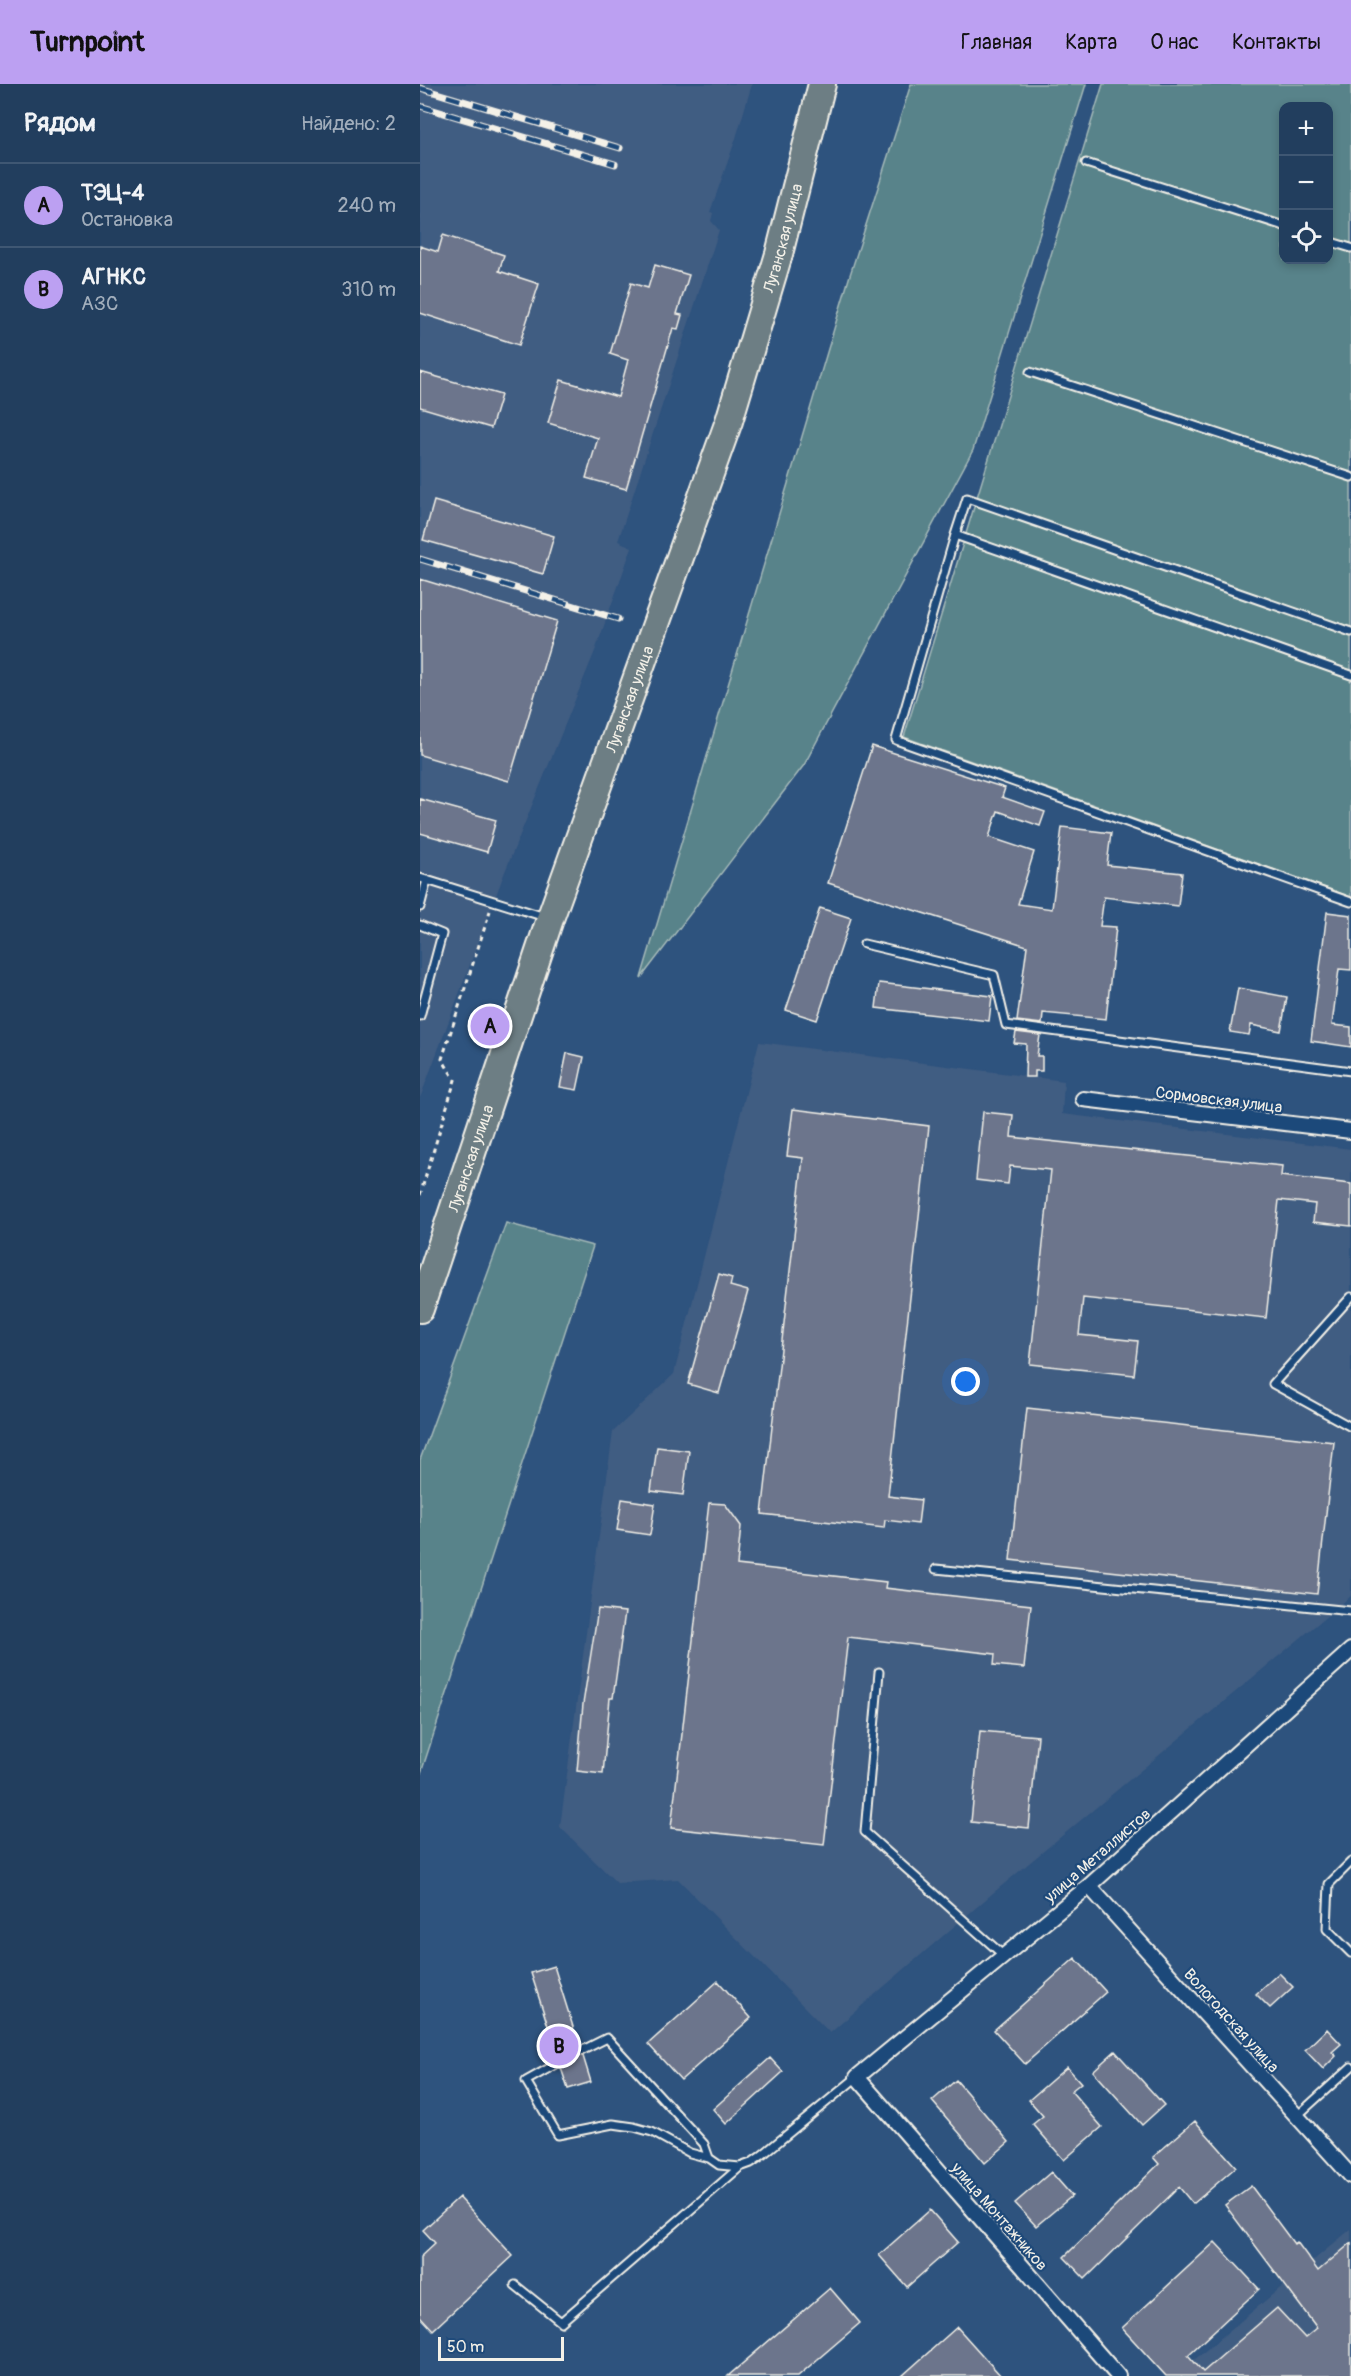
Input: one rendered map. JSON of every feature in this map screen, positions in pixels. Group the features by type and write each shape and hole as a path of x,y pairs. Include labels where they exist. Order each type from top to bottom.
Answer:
{"highway":[{"name":"Луганская улица","path":"420,1309 550,919 729,421 779,254 822,84"}],"street":[{"name":"Сормовская улица","path":"1083,1099 1351,1131"},
{"name":"улица Металлистов","path":"858,2078 1089,1886 1351,1650"},
{"name":"Вологодская улица","path":"1089,1886 1351,2176"},
{"name":"улица Монтажников","path":"858,2078 1118,2376"}],"lane":[{"path":"1086,163 1279,224"},
{"path":"1333,242 1351,248"},
{"path":"1030,372 1351,477"},
{"path":"1351,632 967,498 896,740 1351,902"},
{"path":"955,535 1351,675"},
{"path":"420,907 424,879 550,919"},
{"path":"420,925 442,934 420,1016"},
{"path":"864,944 994,975 1006,1025 1351,1071"},
{"path":"1351,1297 1274,1384 1351,1427"},
{"path":"936,1569 1351,1611"},
{"path":"879,1672 865,1832 1004,1956"},
{"path":"1351,1862 1329,1884 1327,1929 1351,1953"},
{"path":"581,2051 607,2038 704,2144 709,2158"},
{"path":"560,2062 526,2081 558,2135 614,2124 634,2127 652,2132 690,2153 709,2158 719,2165 740,2167"},
{"path":"1297,2116 1351,2067"},
{"path":"515,2285 561,2322 740,2167 760,2157 858,2078"}],"path":[{"path":"420,1195 455,1080 442,1059 490,911"}],"shaded area":[{"path":"420,84 752,84 710,212 713,213 711,221 719,230 618,541 632,547 595,651 504,874 420,1098"},
{"path":"759,1042 1064,1081 1062,1114 1351,1149 1351,1596 993,1893 830,2033 678,1879 617,1883 560,1827 613,1432 674,1374"},
{"path":"1351,2229 1351,2376 1175,2376"}],"green space":[{"path":"911,84 1086,84 973,450 804,765 641,978 850,275"},
{"path":"1103,84 1351,84 1351,897 904,737"},
{"path":"506,1223 593,1246 420,1776 420,1460"}],"building":[{"path":"443,235 504,255 499,271 539,284 519,345 420,313 420,246 438,252"},
{"path":"655,265 689,275 677,314 682,315 678,329 673,328 626,489 586,478 598,438 548,423 561,380 618,397 628,360 610,354 631,283 648,288"},
{"path":"420,372 501,395 491,428 420,407"},
{"path":"434,501 554,536 543,574 423,540"},
{"path":"420,579 557,621 509,781 420,755"},
{"path":"872,746 1005,788 1002,797 1045,812 1040,826 998,811 989,837 1034,852 1018,904 1052,909 1062,827 1111,833 1107,865 1182,873 1178,906 1104,897 1100,926 1116,927 1106,1019 1043,1013 1042,1024 1017,1021 1027,946 828,883"},
{"path":"420,799 496,820 487,852 420,833"},
{"path":"820,908 851,918 817,1020 786,1010"},
{"path":"1327,912 1351,915 1351,970 1339,969 1332,1025 1351,1027 1351,1047 1311,1041"},
{"path":"879,983 992,996 989,1021 876,1008"},
{"path":"1238,988 1287,997 1281,1031 1251,1025 1249,1035 1230,1032"},
{"path":"1016,1032 1040,1035 1037,1056 1042,1056 1042,1071 1035,1071 1035,1077 1025,1077 1026,1044 1014,1043"},
{"path":"567,1053 584,1057 577,1090 560,1087"},
{"path":"793,1109 929,1126 888,1496 921,1500 918,1524 885,1520 884,1528 762,1514 803,1158 787,1156"},
{"path":"983,1112 1013,1115 1011,1137 1282,1166 1281,1176 1351,1184 1351,1226 1313,1222 1315,1204 1279,1200 1266,1318 1083,1298 1079,1335 1138,1341 1134,1375 1030,1364 1051,1170 1010,1166 1008,1184 976,1180"},
{"path":"719,1274 732,1278 730,1286 748,1291 719,1393 688,1384"},
{"path":"1027,1408 1334,1442 1317,1594 1010,1560"},
{"path":"657,1447 689,1451 683,1495 651,1491"},
{"path":"622,1499 655,1504 650,1535 617,1530"},
{"path":"709,1503 725,1504 741,1526 737,1565 886,1582 885,1588 1031,1605 1024,1668 994,1665 995,1654 848,1637 824,1845 671,1828"},
{"path":"598,1609 625,1612 613,1698 610,1698 603,1774 577,1771 583,1704"},
{"path":"980,1731 1038,1736 1029,1828 971,1822"},
{"path":"1075,1958 1106,1992 1025,2064 994,2030"},
{"path":"554,1966 579,2046 576,2048 576,2053 583,2056 591,2082 568,2089 561,2068 565,2060 558,2057 531,1973"},
{"path":"1279,1973 1293,1987 1270,2008 1256,1994"},
{"path":"718,1981 751,2018 681,2080 648,2044"},
{"path":"1327,2029 1341,2044 1332,2052 1336,2056 1323,2069 1305,2050"},
{"path":"1115,2051 1164,2105 1142,2125 1093,2071"},
{"path":"770,2058 783,2072 726,2124 713,2109"},
{"path":"1067,2067 1081,2083 1071,2091 1102,2127 1064,2160 1033,2124 1043,2116 1029,2100"},
{"path":"956,2080 1009,2142 985,2163 932,2101"},
{"path":"1195,2121 1236,2167 1193,2204 1179,2187 1085,2279 1064,2257 1159,2164 1153,2157"},
{"path":"1051,2172 1072,2196 1036,2226 1015,2203"},
{"path":"1251,2186 1294,2244 1297,2242 1318,2271 1351,2243 1351,2376 1166,2376 1122,2328 1215,2242 1259,2289 1188,2355 1203,2372 1277,2308 1305,2338 1317,2328 1225,2205"},
{"path":"459,2197 513,2256 433,2330 420,2316 420,2257 435,2243 423,2230"},
{"path":"930,2210 958,2242 907,2287 879,2255"},
{"path":"830,2288 860,2323 798,2376 728,2376"},
{"path":"957,2327 1001,2376 902,2376"}],"railway":[{"path":"420,88 620,148"},
{"path":"420,106 615,164"},
{"path":"420,559 618,619"}],"place":[{"name":"ТЭЦ-4","path":"490,1026"},
{"name":"АГНКС","path":"559,2046"}]}
